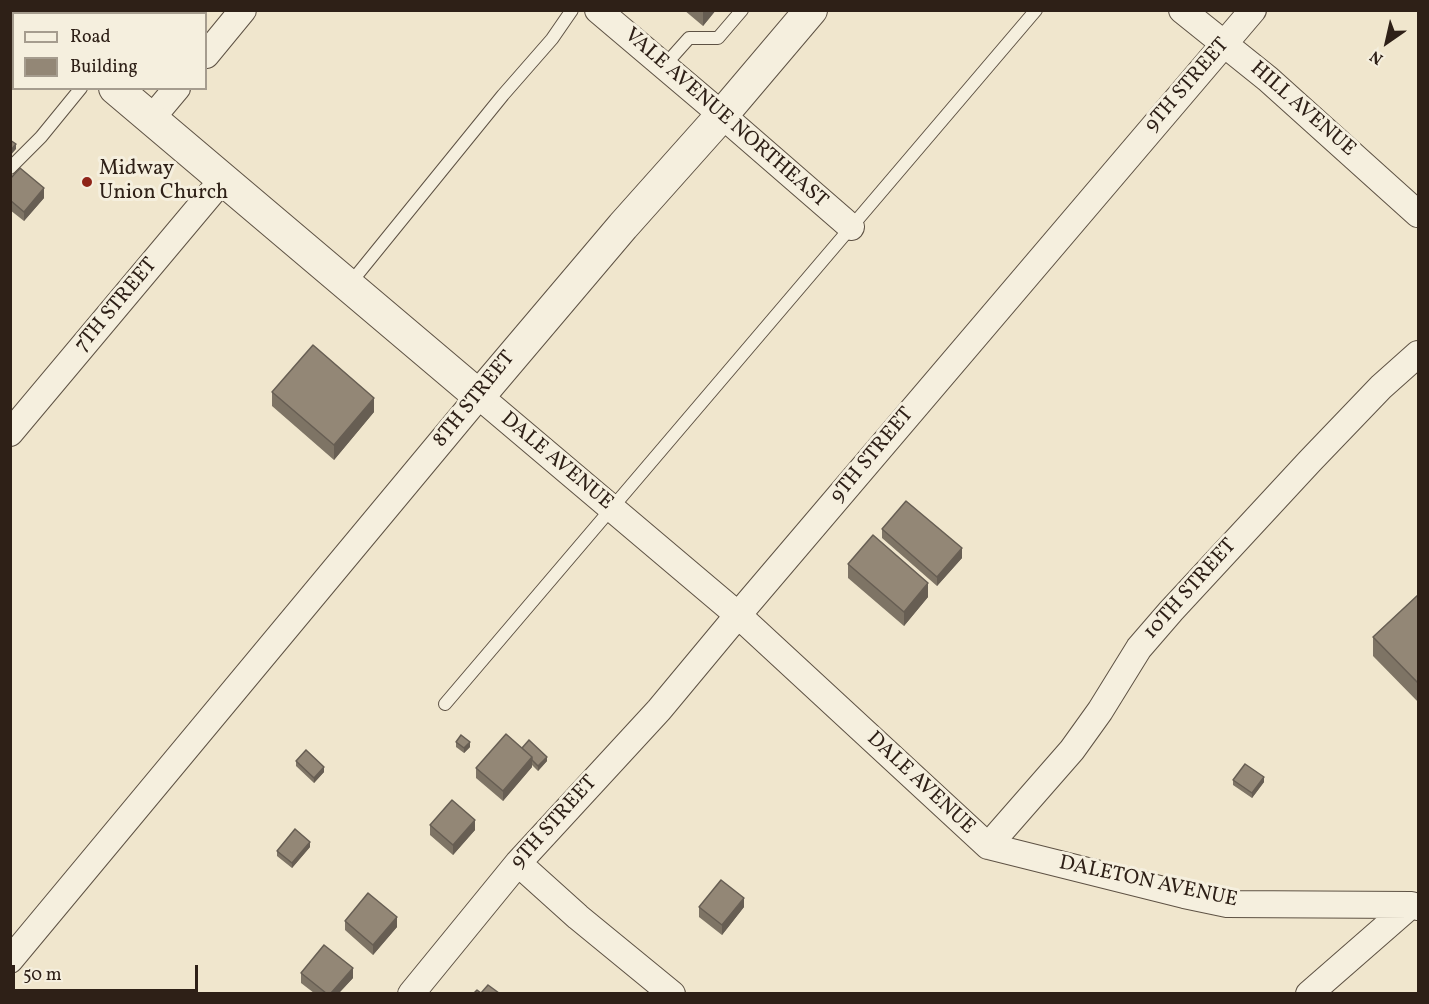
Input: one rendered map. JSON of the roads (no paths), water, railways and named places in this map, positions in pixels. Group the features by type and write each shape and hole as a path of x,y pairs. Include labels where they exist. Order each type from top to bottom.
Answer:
{"street":[{"path":"207,54 243,10"},
{"name":"VALE AVENUE NORTHEAST","path":"598,10 851,228"},
{"name":"8TH STREET","path":"10,960 479,396 623,226 812,10"},
{"name":"HILL AVENUE","path":"1182,10 1268,80 1419,214"},
{"name":"9TH STREET","path":"411,993 518,863 659,710 1253,10"},
{"name":"DALE AVENUE","path":"117,90 738,615 988,846"},
{"path":"151,119 175,90"},
{"name":"7TH STREET","path":"10,433 223,179"},
{"name":"10TH STREET","path":"988,846 1072,750 1100,711 1139,648 1171,611 1381,387 1419,354"},
{"name":"DALETON AVENUE","path":"988,846 1173,893 1227,904 1416,904"},
{"path":"518,863 578,917 672,993"},
{"path":"1309,993 1416,904"}],"lane":[{"path":"348,286 503,95 552,39 572,10"},
{"path":"664,66 688,38 718,38 742,10"},
{"path":"445,704 1036,10"},
{"path":"10,168 41,137 79,90"}],"place":[{"name":"Midway Union Church","path":"87,182"}]}
